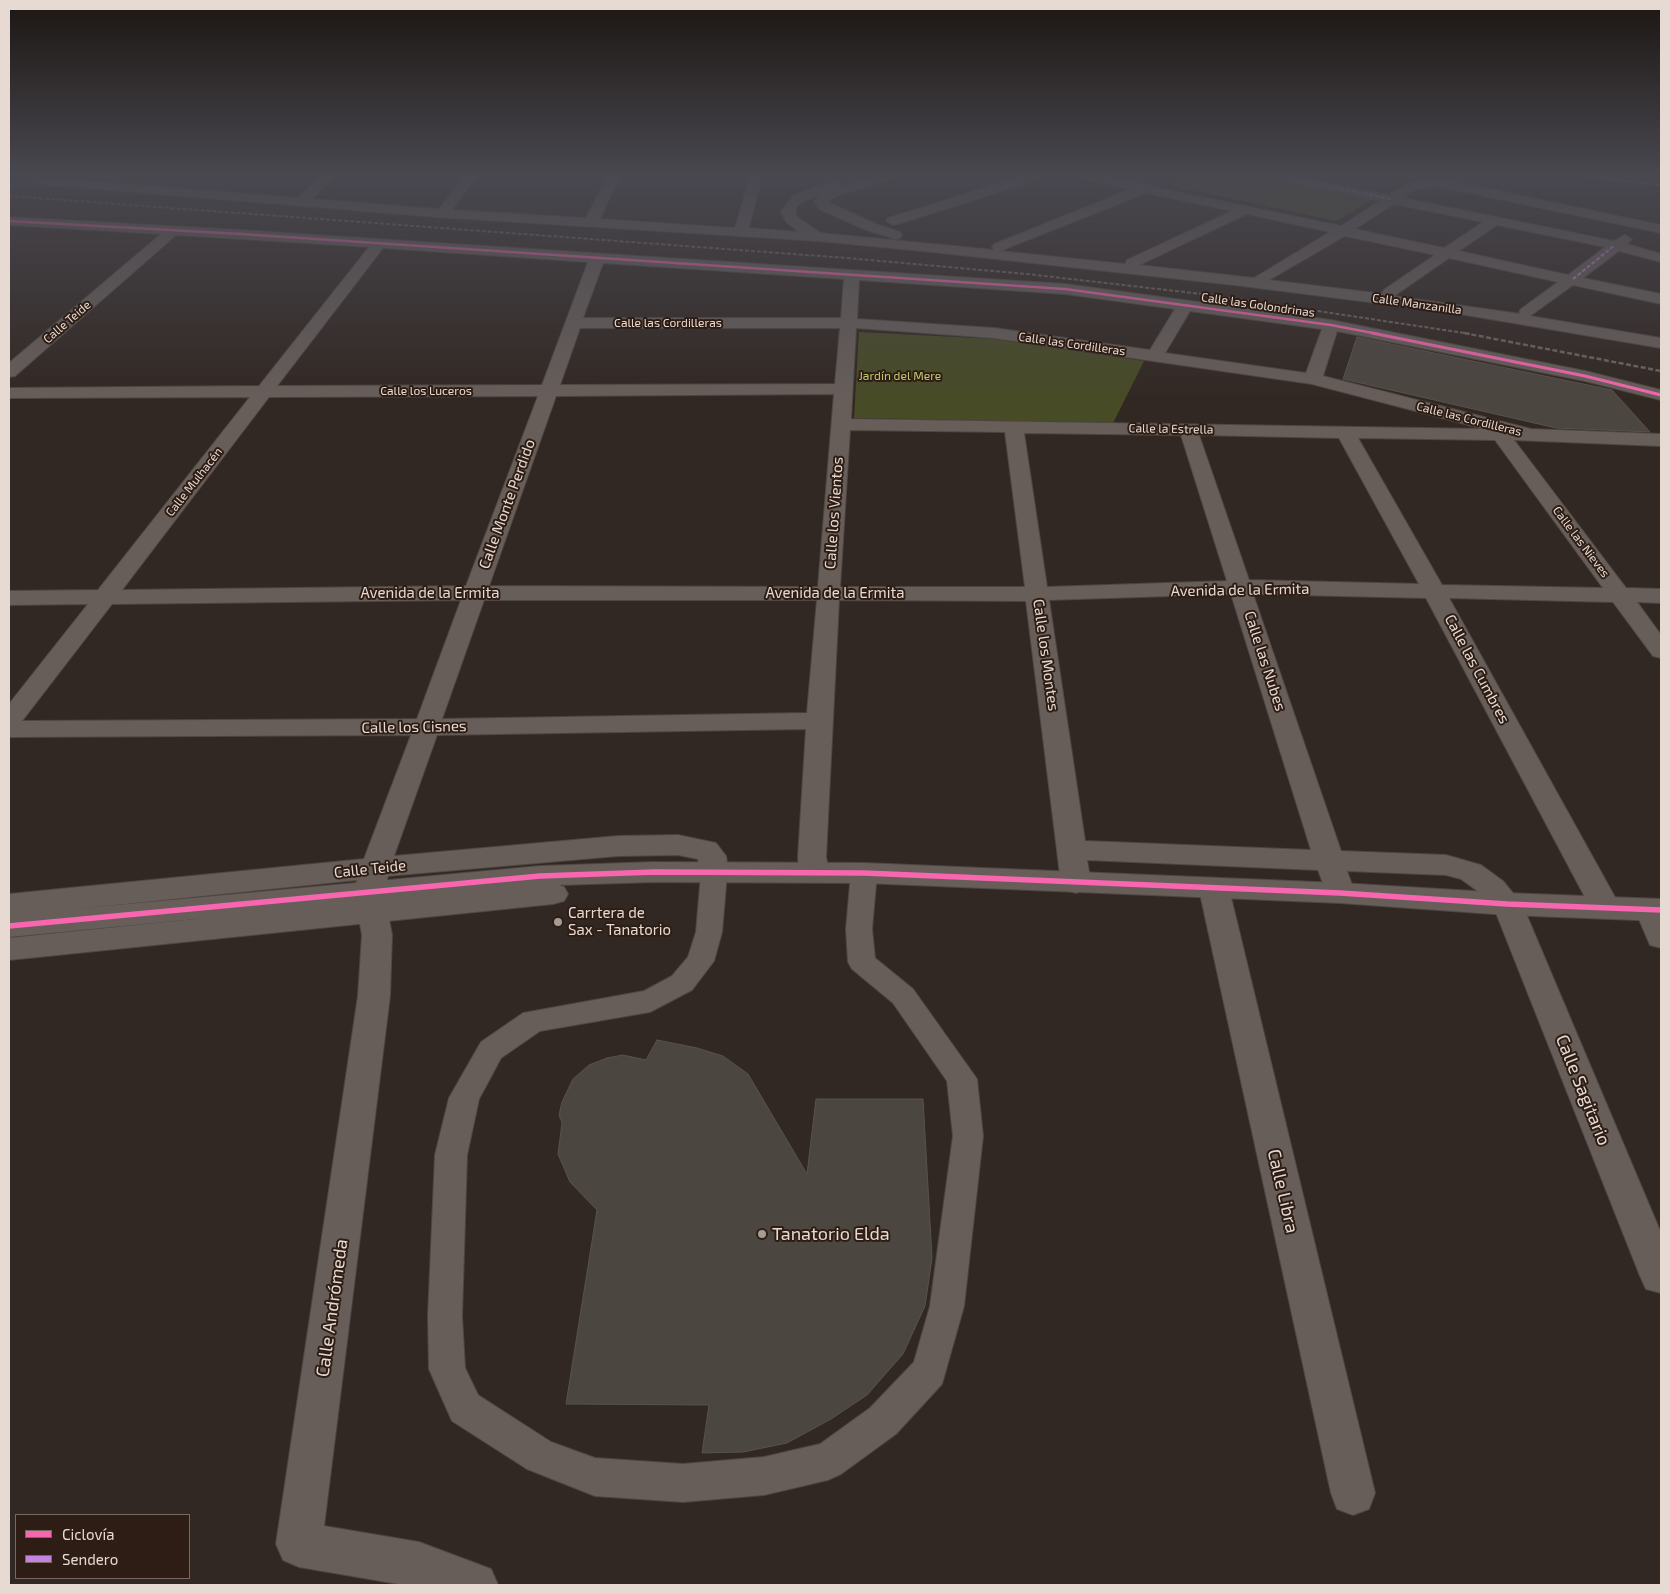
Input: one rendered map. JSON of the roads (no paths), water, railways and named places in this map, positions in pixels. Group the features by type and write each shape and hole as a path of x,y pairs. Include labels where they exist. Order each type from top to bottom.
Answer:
{"street":[{"name":"Calle Teide","path":"9,372 149,251"},
{"name":"Calle Mulhacén","path":"9,721 373,251"},
{"name":"Calle las Golondrinas","path":"500,251 1065,289 1331,325 1585,376 1661,395"},
{"name":"Calle Manzanilla","path":"964,251 1225,279 1448,307 1661,343"},
{"path":"1132,264 1158,251"},
{"path":"1261,278 1308,251"},
{"path":"1435,251 1661,299"},
{"path":"1390,292 1451,251"},
{"path":"1527,312 1607,251"},
{"path":"1638,251 1661,258"},
{"name":"Calle Monte Perdido","path":"372,891 426,727 596,258"},
{"name":"Calle los Vientos","path":"814,872 812,857 819,721 852,274"},
{"path":"1154,356 1185,305"},
{"name":"Calle las Cordilleras","path":"573,323 848,323 994,333 1313,379 1531,435"},
{"path":"1313,379 1331,325"},
{"name":"Calle los Luceros","path":"9,393 843,390"},
{"name":"Calle la Estrella","path":"841,424 1500,434"},
{"name":"Calle los Montes","path":"1014,426 1076,883"},
{"name":"Calle las Nubes","path":"1188,429 1340,893"},
{"name":"Calle las Cumbres","path":"1345,432 1434,590 1606,908"},
{"name":"Calle las Cordilleras","path":"1500,434 1531,435"},
{"name":"Calle las Nieves","path":"1500,434 1661,651"},
{"path":"1531,435 1661,440"},
{"name":"Avenida de la Ermita","path":"9,580 112,588 1037,586 1239,582 1434,590 1661,596"},
{"name":"Avenida de la Ermita","path":"9,598 112,588"},
{"name":"Calle los Cisnes","path":"9,729 426,727 819,721"},
{"name":"Calle Teide","path":"9,905 372,891 608,847 678,845 706,850 712,856 714,874"},
{"path":"1072,850 1446,865 1471,872 1493,888 1507,904"},
{"path":"9,926 372,891 586,890 714,874 814,872 1340,893 1507,904 1656,910 1661,938"},
{"name":"Calle Libra","path":"1214,889 1353,1493"},
{"path":"9,949 372,891"},
{"name":"Calle Andrómeda","path":"372,891 376,935 374,996 299,1544 418,1566 475,1585"},
{"name":"Calle Sagitario","path":"1507,904 1660,1276"}],"lane":[{"path":"714,874 709,932 700,960 682,983 650,1001 533,1021 491,1050 464,1098 451,1155 445,1316 447,1369 465,1408 540,1456 595,1477 683,1483 764,1476 828,1461 884,1421 929,1372 947,1306 968,1136 962,1078 903,996 862,962 859,929 864,874"}],"railway":[{"path":"758,251 1027,274 1211,295 1471,334"},
{"path":"1464,333 1661,371"}],"place":[{"name":"Carrtera de Sax - Tanatorio","path":"558,922"},
{"name":"Tanatorio Elda","path":"762,1234"}],"park label":[{"name":"Jardín del Mere","path":"900,376"}]}
